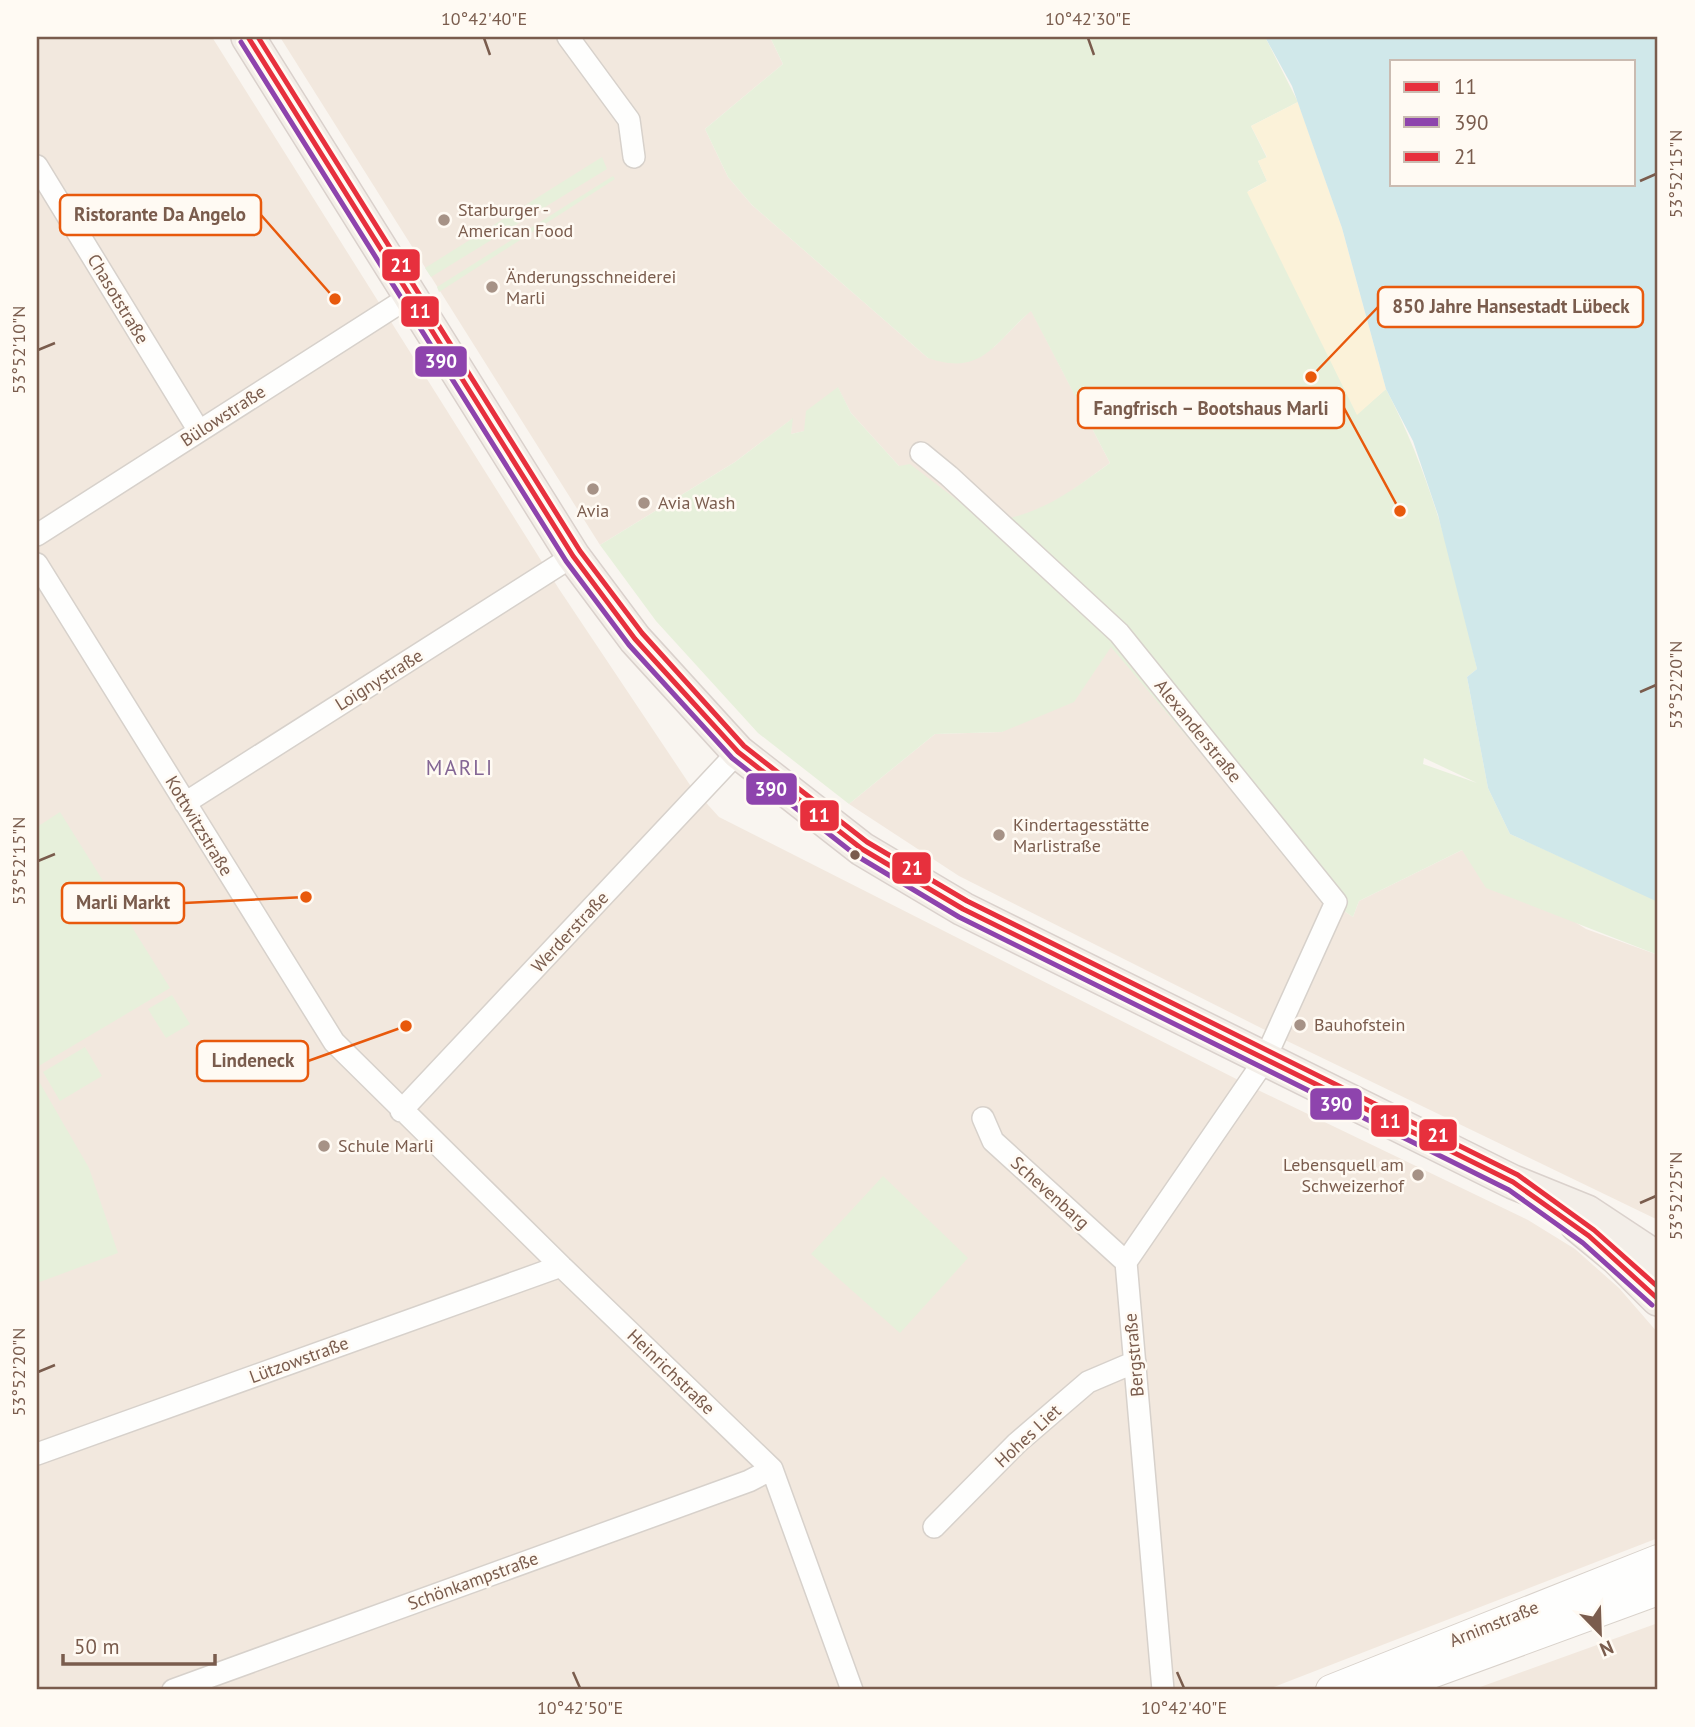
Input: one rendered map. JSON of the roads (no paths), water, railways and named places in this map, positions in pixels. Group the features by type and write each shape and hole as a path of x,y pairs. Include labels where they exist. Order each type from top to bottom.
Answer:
{"main road":[{"path":"248,37 573,556 635,639 738,752 862,849 963,909 1264,1061 1513,1182 1576,1225 1636,1252 1658,1298"},
{"name":"Arnimstraße","path":"1331,1690 1658,1560"},
{"name":"Arnimstraße","path":"1385,1690 1658,1590"}],"street":[{"path":"568,37 629,120 634,157"},
{"name":"Chasotstraße","path":"37,166 199,431"},
{"name":"Bülowstraße","path":"37,535 409,297"},
{"name":"Alexanderstraße","path":"920,453 949,475 1119,632 1336,902 1264,1061"},
{"name":"Loignystraße","path":"185,803 573,556"},
{"name":"Kottwitzstraße","path":"37,564 334,1042 401,1111"},
{"name":"Werderstraße","path":"401,1111 738,752"},
{"path":"1126,1262 1264,1061"},
{"name":"Heinrichstraße","path":"401,1111 772,1469 852,1690"},
{"name":"Schevenbarg","path":"983,1118 993,1141 1126,1262"},
{"name":"Bergstraße","path":"1126,1262 1163,1690"},
{"name":"Lützowstraße","path":"37,1454 561,1266"},
{"name":"Hohes Liet","path":"934,1527 1017,1443 1088,1382 1135,1362"},
{"name":"Schönkampstraße","path":"173,1690 749,1481 772,1469"}],"water":[{"path":"1265,37 1658,37 1658,902 1510,834 1488,788 1467,677 1477,669 1438,515 1413,441 1386,389 1342,228 1292,86"}],"place":[{"name":"Starburger - American Food","path":"444,220"},
{"name":"Änderungsschneiderei Marli","path":"492,287"},
{"name":"Ristorante Da Angelo","path":"335,299"},
{"name":"850 Jahre Hansestadt Lübeck","path":"1311,377"},
{"name":"Avia","path":"593,489"},
{"name":"Avia Wash","path":"644,503"},
{"name":"Fangfrisch – Bootshaus Marli","path":"1400,511"},
{"name":"Kindertagesstätte Marlistraße","path":"999,835"},
{"name":"Marli Markt","path":"306,897"},
{"name":"Bauhofstein","path":"1300,1025"},
{"name":"Lindeneck","path":"406,1026"},
{"name":"Schule Marli","path":"324,1146"},
{"name":"Lebensquell am Schweizerhof","path":"1418,1175"}],"district":[{"name":"MARLI","path":"460,768"}]}
